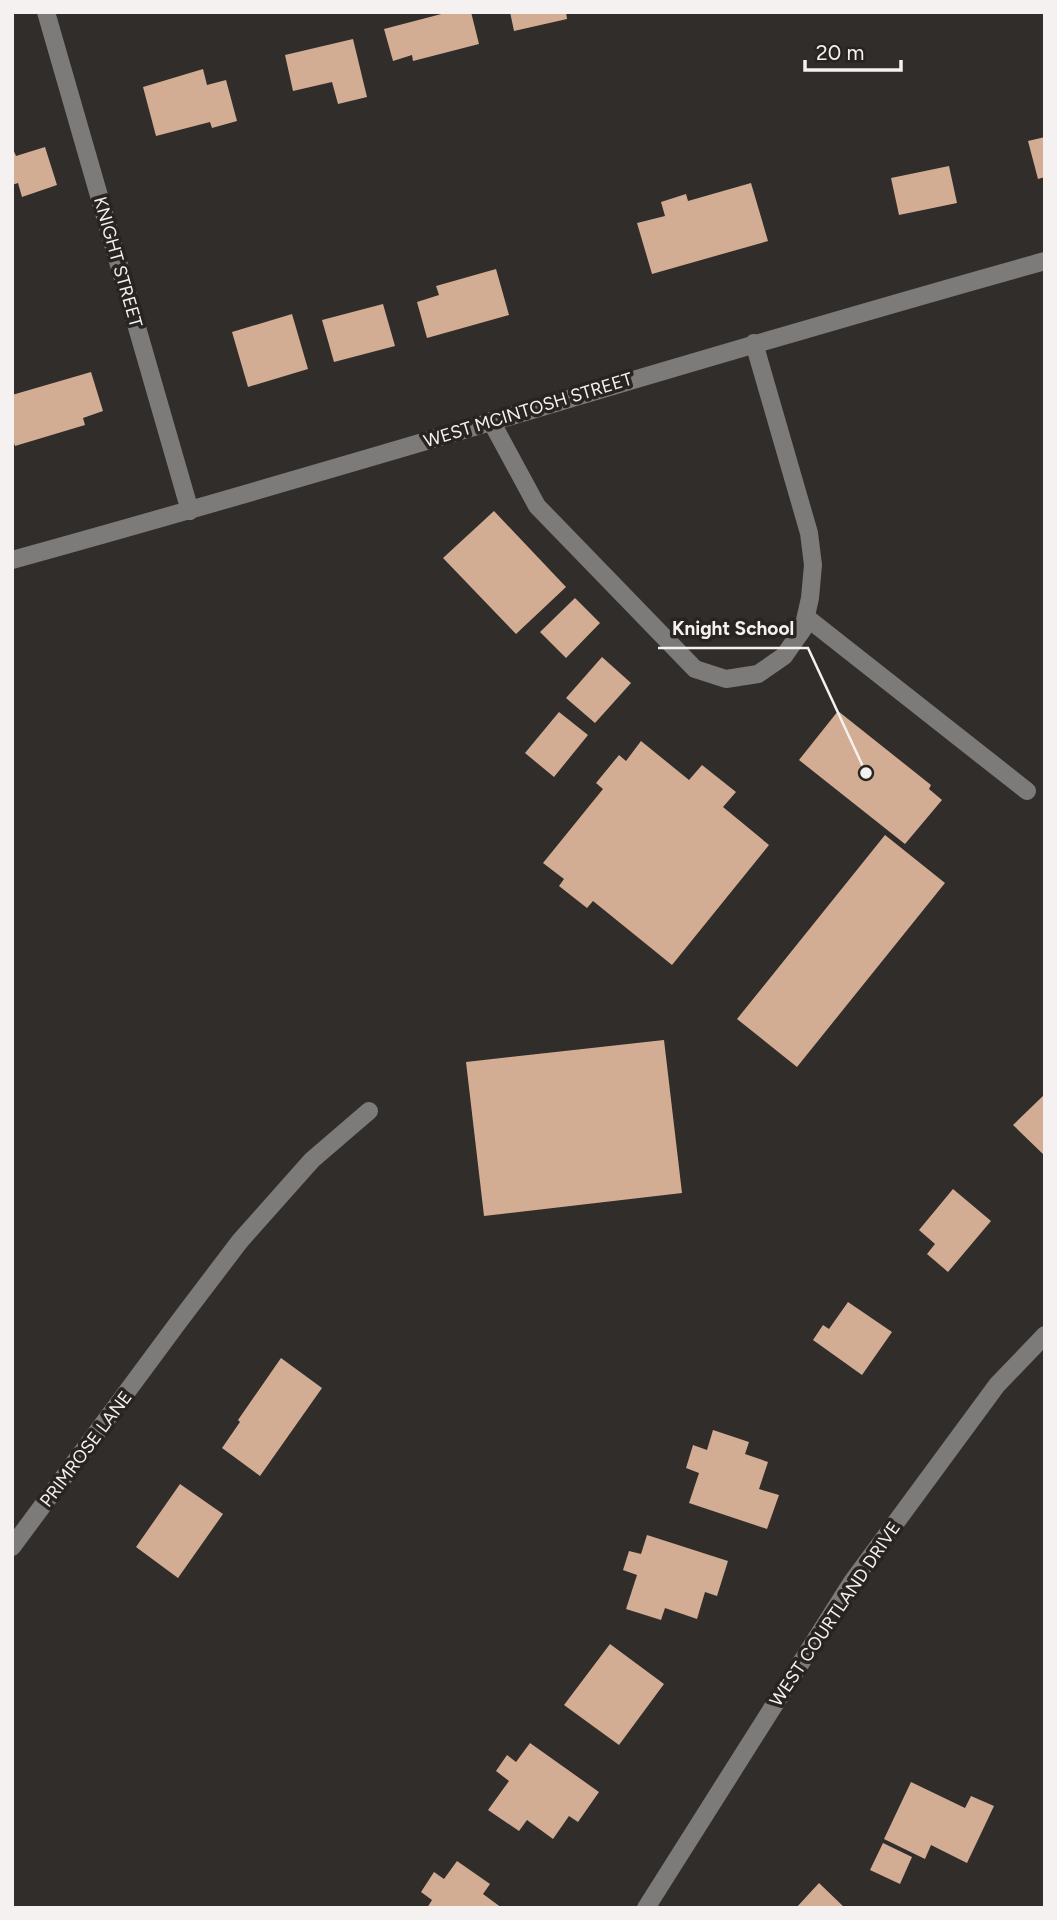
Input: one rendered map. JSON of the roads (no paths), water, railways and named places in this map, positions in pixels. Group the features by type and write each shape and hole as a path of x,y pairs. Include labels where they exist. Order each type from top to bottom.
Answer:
{"street":[{"name":"KNIGHT STREET","path":"46,12 190,511"},
{"name":"WEST MCINTOSH STREET","path":"12,560 190,511 1045,261"},
{"path":"491,421 537,506 695,668 726,678 758,674 784,656 803,629 810,598 813,565 809,533 754,344"},
{"path":"806,617 1027,791"},
{"name":"PRIMROSE LANE","path":"12,1548 240,1241 312,1160 369,1111"},
{"name":"WEST COURTLAND DRIVE","path":"646,1908 852,1582 997,1385 1045,1335"}],"place":[{"name":"Knight School","path":"866,773"}]}
